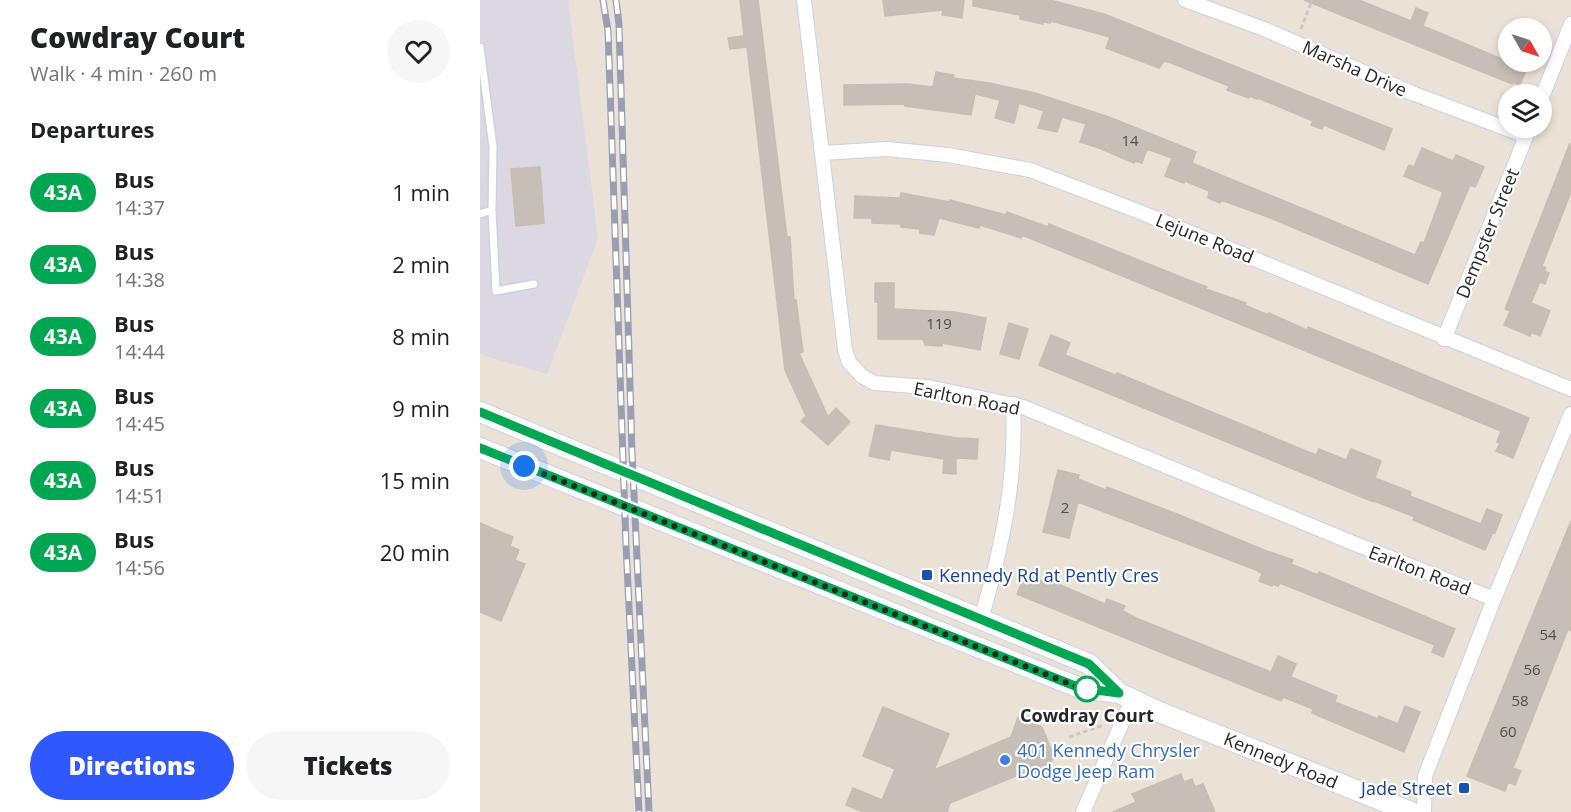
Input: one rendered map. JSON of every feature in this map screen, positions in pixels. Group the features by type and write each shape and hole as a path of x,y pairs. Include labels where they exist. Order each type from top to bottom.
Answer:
{"main road":[{"name":"Kennedy Road","path":"480,412 981,619 1080,688 1125,696 1411,812"},
{"name":"Kennedy Road","path":"480,448 1032,655 1089,664 1125,696"}],"street":[{"name":"Earlton Road","path":"804,0 844,350 849,362 862,376 874,383 928,387 1013,404 1494,599"},
{"name":"Marsha Drive","path":"1185,0 1264,29 1413,93 1498,122"},
{"path":"1547,84 1571,24"},
{"name":"Dempster Street","path":"1444,339 1526,138"},
{"name":"Lejune Road","path":"823,153 887,149 948,155 1030,170 1140,212 1412,323 1444,339 1571,389"},
{"path":"981,619 995,570 1009,501 1015,442 1013,404"},
{"path":"1424,812 1425,776 1494,599 1571,414"},
{"path":"1083,812 1125,696"}],"lane":[{"path":"480,47 493,147 492,210 496,291 534,284"},
{"path":"480,214 492,210"}],"path":[{"path":"1295,42 1312,0"},
{"path":"1069,737 1104,725"}],"shaded area":[{"path":"480,0 568,0 598,238 547,374 480,353"}],"building":[{"path":"740,0 758,0 787,237 790,237 794,301 796,300 803,352 799,353 828,417 836,408 850,422 828,445 801,421 806,416 785,370 747,47 730,49 728,38 744,36"},
{"path":"883,0 964,0 962,18 942,15 943,10 885,16"},
{"path":"973,0 1050,0 1104,14 1392,129 1384,150 1324,125 1322,129 1311,125 1313,121 1258,98 1250,96 1249,98 1227,90 1229,86 1171,63 1164,61 1159,68 1106,48 1110,37 1051,21 1050,23 1043,22 1043,24 1020,19 1020,15 973,6"},
{"path":"1304,0 1359,0 1411,21 1416,8 1428,13 1423,26 1498,57 1498,72 1525,72 1520,84 1512,82 1512,84"},
{"path":"936,72 954,75 953,78 1035,93 1109,117 1196,152 1192,163 1415,255 1421,242 1424,243 1443,192 1404,176 1409,165 1414,167 1422,148 1453,161 1456,155 1484,167 1475,187 1470,185 1428,284 1268,217 1221,200 1220,203 1208,198 1209,191 1165,176 1172,158 1147,149 1142,163 1135,161 1134,163 1080,142 1086,124 1062,117 1057,132 1038,128 1044,111 1019,103 1014,123 995,118 1000,100 975,94 971,115 905,106 905,104 844,105 844,85 908,84 933,87"},
{"path":"1570,143 1571,192 1542,266 1546,268 1544,271 1549,273 1545,284 1540,282 1531,303 1550,311 1540,336 1531,332 1530,336 1504,325 1510,311 1505,309"},
{"path":"540,167 544,223 516,226 511,169"},
{"path":"901,193 950,202 950,200 1006,215 1007,212 1048,227 1049,224 1207,287 1206,289 1246,303 1245,305 1268,315 1269,313 1307,330 1308,327 1529,418 1513,458 1496,451 1500,443 1497,442 1501,431 1022,235 1021,238 980,225 979,228 939,218 934,235 920,233 920,229 901,227 901,224 872,223 872,218 854,218 855,196 900,198"},
{"path":"875,283 894,283 894,309 955,312 986,318 980,350 942,343 942,346 925,345 923,339 878,339 878,302 875,302"},
{"path":"1009,323 1028,329 1019,359 1000,354"},
{"path":"1051,335 1070,343 1065,355 1116,375 1117,373 1316,455 1319,449 1346,460 1351,449 1381,461 1375,478 1411,492 1410,496 1481,524 1487,509 1502,515 1495,533 1493,532 1485,550 1413,520 1415,517 1039,365"},
{"path":"876,425 957,438 978,439 977,459 956,458 956,474 943,473 944,459 891,450 889,460 869,456"},
{"path":"1058,470 1079,475 1078,479 1106,490 1107,487 1293,560 1291,564 1318,575 1319,572 1455,629 1443,657 1432,652 1435,645 1280,583 1278,586 1273,584 1272,586 1259,581 1262,574 1256,570 1078,502 1069,538 1043,532"},
{"path":"1571,521 1571,631 1568,629 1513,768 1521,771 1515,785 1508,782 1505,791 1467,776"},
{"path":"480,523 513,537 510,546 519,550 515,560 525,564 501,621 480,612"},
{"path":"1025,574 1051,585 1053,582 1105,604 1107,599 1125,606 1123,611 1136,618 1271,672 1278,656 1296,664 1291,677 1337,696 1335,702 1378,719 1379,716 1398,724 1405,706 1420,712 1404,752 1312,713 1313,709 1283,697 1281,701 1017,594"},
{"name":"401 Kennedy Chrysler Dodge Jeep Ram","path":"883,707 949,734 934,770 1011,737 1018,717 1042,727 1054,756 1044,780 1026,772 950,803 947,812 863,812 846,805 853,788 882,800 895,769 863,756"},
{"path":"1181,774 1184,782 1192,779 1195,787 1203,784 1215,812 1113,812 1136,802 1132,794"}],"railway":[{"path":"603,0 608,31 626,545 639,812"},
{"path":"616,0 619,24 632,452 649,812"}],"bus line":[{"name":"43A","path":"480,412 1089,664 1119,693 1080,688 480,448"}],"place":[{"name":"Kennedy Rd at Pently Cres","path":"927,575"},
{"name":"Cowdray Court","path":"1087,689"},
{"name":"401 Kennedy Chrysler Dodge Jeep Ram","path":"1005,760"},
{"name":"Jade Street","path":"1464,788"}],"route":[{"path":"524,466 1087,689"}]}
